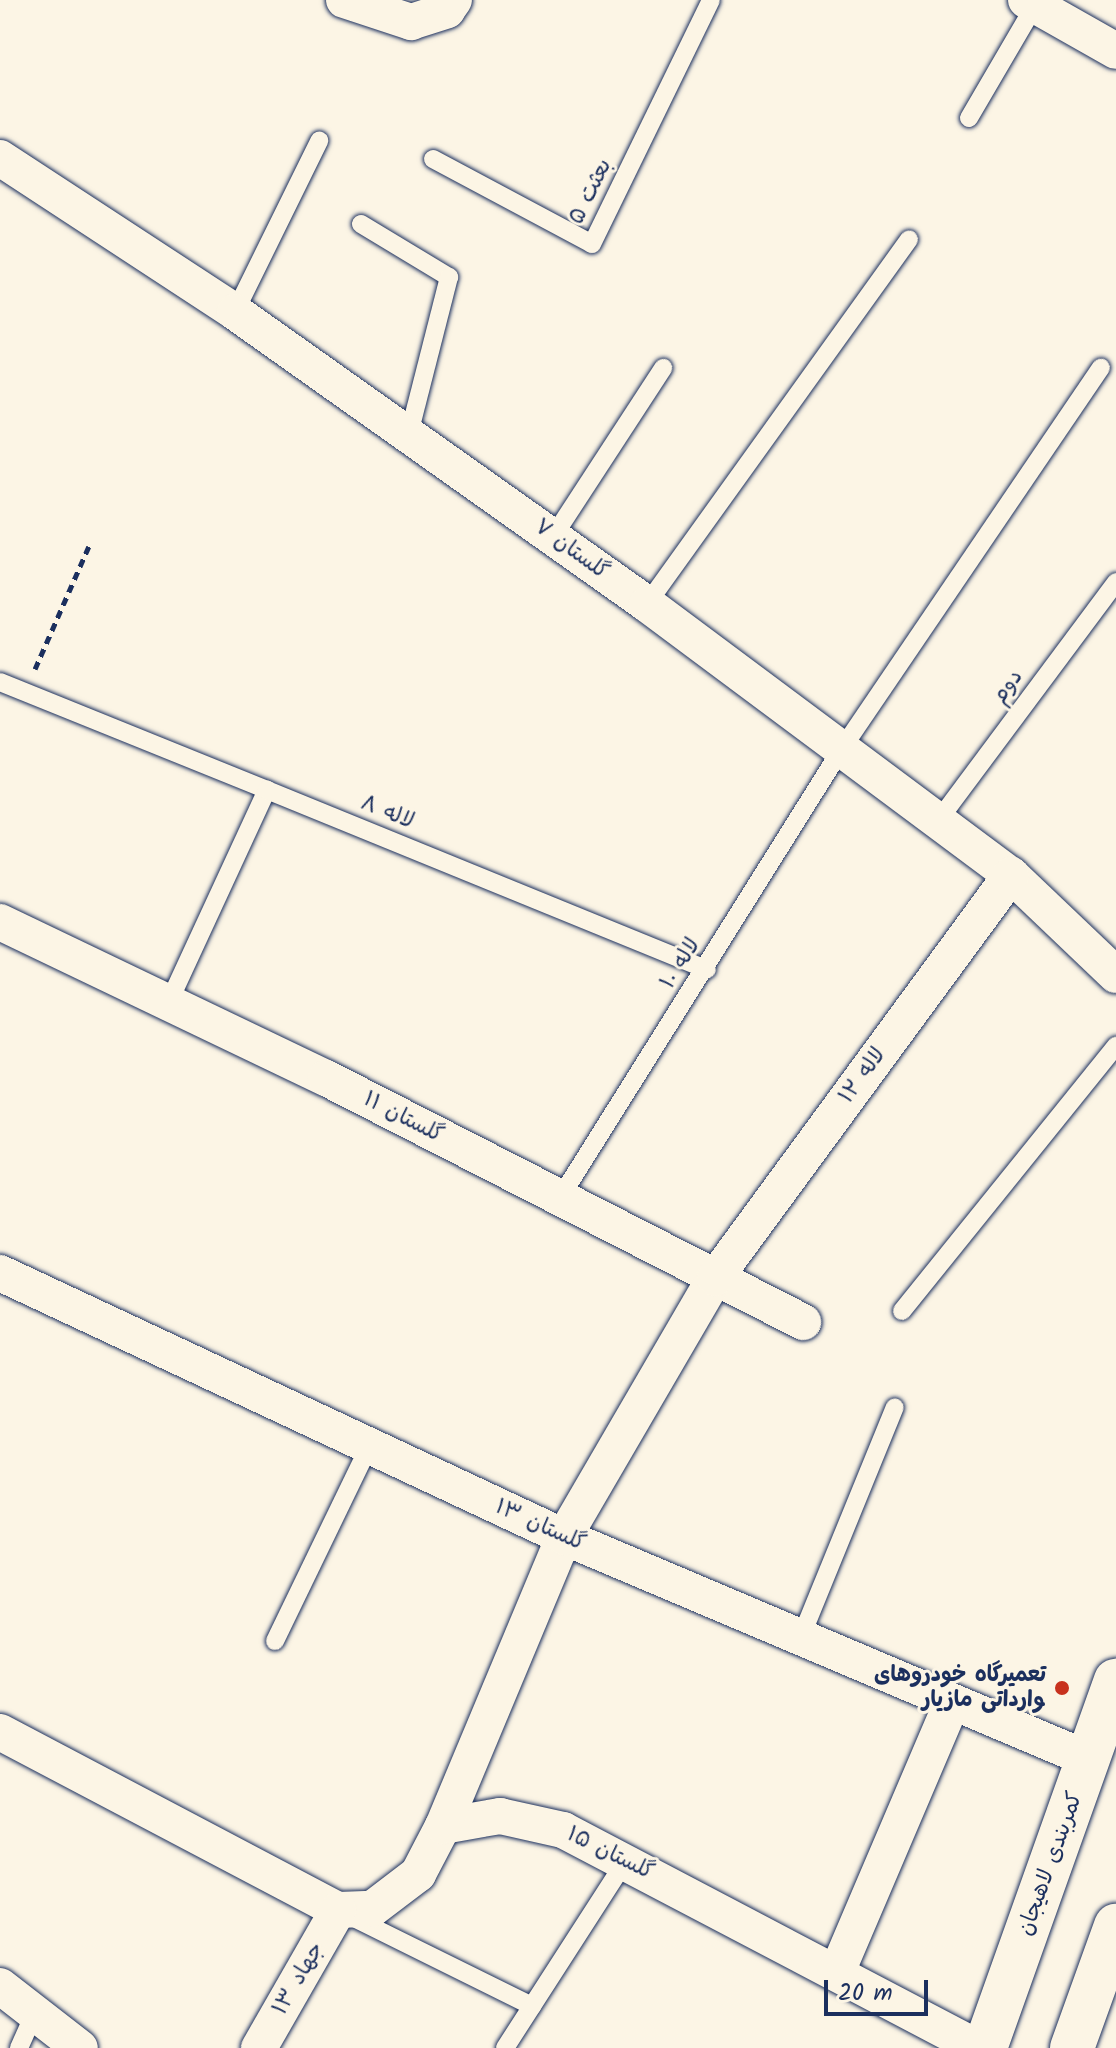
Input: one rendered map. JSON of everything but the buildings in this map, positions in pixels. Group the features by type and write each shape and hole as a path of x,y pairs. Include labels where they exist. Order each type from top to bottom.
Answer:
{"highway":[{"name":"کمربندی لاهیجان","path":"985,2048 1116,1681"},
{"path":"1072,2048 1116,1926"}],"street":[{"path":"344,0 411,22 447,10 454,0"},
{"path":"1030,2 1116,51"},
{"name":"گلستان ۷","path":"0,158 235,312 647,604 839,753 1011,875 1116,975"},
{"name":"لاله ۱۲","path":"443,1826 564,1537 715,1278 1011,875"},
{"name":"گلستان ۱۱","path":"0,922 560,1198 803,1322"},
{"name":"گلستان ۱۳","path":"0,1273 368,1449 564,1537 1088,1759"},
{"path":"837,1972 952,1702"},
{"path":"0,1732 338,1910 372,1909 418,1874 443,1826"},
{"name":"گلستان ۱۵","path":"443,1826 500,1816 563,1830 626,1860 978,2048"},
{"name":"جهاد ۱۳","path":"259,2048 338,1910"},
{"path":"0,1986 80,2048"}],"lane":[{"name":"بعثت ۵","path":"433,159 592,244 711,0"},
{"path":"969,118 1030,2"},
{"path":"235,312 319,141"},
{"path":"361,224 449,277 409,434"},
{"path":"647,604 909,239"},
{"path":"553,537 663,368"},
{"name":"لاله ۱۰","path":"560,1198 707,970 839,753 1101,368"},
{"name":"دوم","path":"938,821 1116,582"},
{"name":"لاله ۸","path":"0,682 707,970"},
{"path":"168,1004 267,790"},
{"path":"902,1311 1116,1046"},
{"path":"801,1637 895,1407"},
{"path":"275,1641 368,1449"},
{"path":"505,2048 626,1860"},
{"path":"338,1910 532,2006"},
{"path":"19,2048 34,2015"}],"path":[{"path":"25,692 89,546"}],"place":[{"name":"تعمیرگاه خودروهای وارداتی مازیار","path":"1062,1688"}]}
